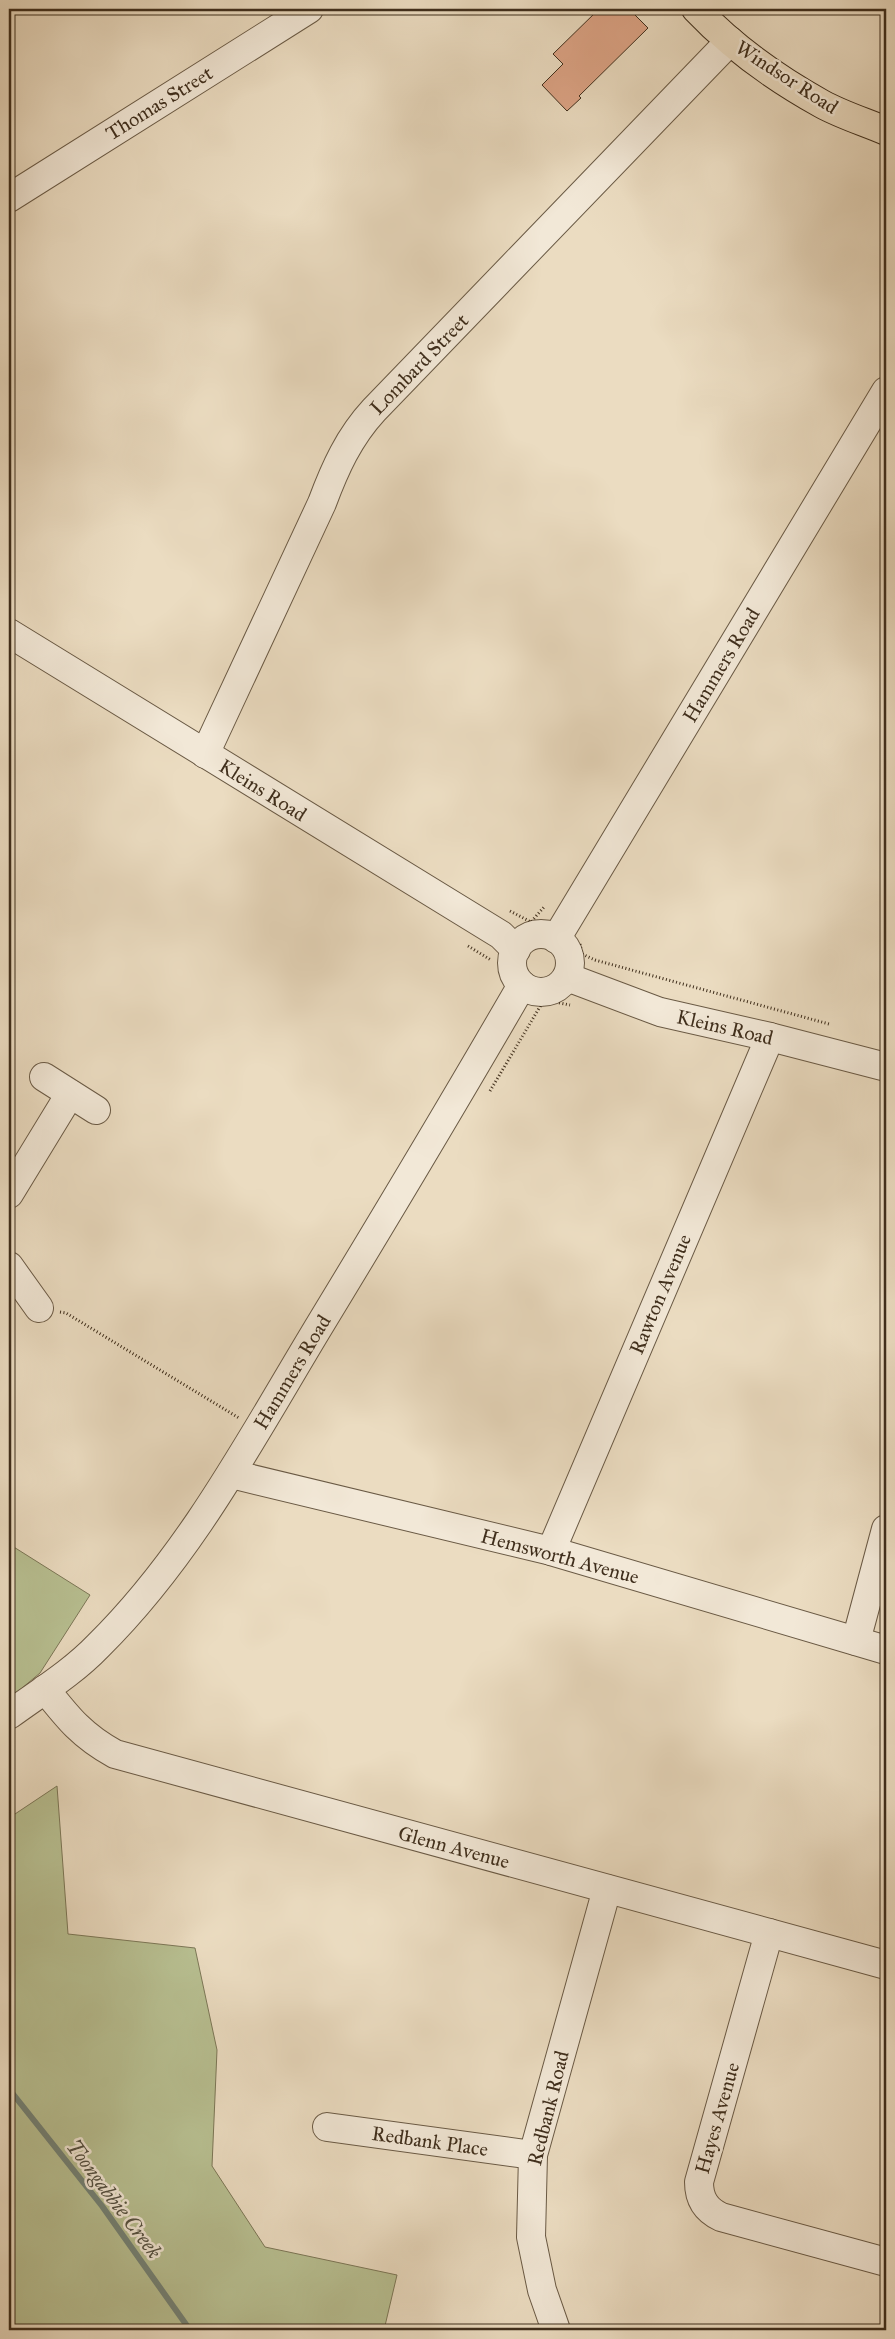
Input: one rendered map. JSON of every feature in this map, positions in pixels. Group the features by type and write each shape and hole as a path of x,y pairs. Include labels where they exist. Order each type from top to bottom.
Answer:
{"main road":[{"name":"Windsor Road","path":"696,9 730,40 774,74 823,105 886,131"}],"street":[{"name":"Thomas Street","path":"9,198 309,9"},
{"name":"Lombard Street","path":"206,754 351,437 374,410 730,40"},
{"name":"Hammers Road","path":"556,938 886,391"},
{"name":"Kleins Road","path":"9,633 501,935 504,955"},
{"path":"547,935 556,938 568,951 570,969 561,984 546,992 538,992 522,985 514,973 512,965 504,955 529,937 547,935"},
{"name":"Kleins Road","path":"566,977 660,1012 770,1037 886,1068"},
{"name":"Hammers Road","path":"9,1715 97,1647 136,1605 196,1529 231,1474 475,1067 522,985"},
{"name":"Rawton Avenue","path":"551,1551 770,1037"},
{"path":"44,1077 96,1110"},
{"path":"9,1194 70,1094"},
{"path":"9,1266 39,1308"},
{"name":"Hemsworth Avenue","path":"231,1474 551,1551 886,1650"},
{"path":"856,1641 886,1529"},
{"name":"Glenn Avenue","path":"45,1689 71,1721 92,1741 115,1754 886,1965"},
{"name":"Redbank Road","path":"556,2330 542,2290 531,2237 533,2155 607,1888"},
{"name":"Hayes Avenue","path":"769,1934 699,2182 700,2196 706,2206 721,2217 886,2262"},
{"name":"Redbank Place","path":"327,2127 533,2155"}],"path":[{"path":"502,906 531,922 544,907"},
{"path":"584,935 579,944 582,954 595,960 828,1024"},
{"path":"468,946 504,955"},
{"path":"490,1090 541,1005 550,1001 575,1006"},
{"path":"39,1308 66,1313 258,1428"}],"green space":[{"path":"9,1544 90,1595 40,1673 9,1699"},
{"path":"57,1786 68,1934 195,1948 217,2050 212,2166 265,2247 397,2275 384,2330 9,2330 9,1818"}],"building":[{"path":"599,9 629,9 648,28 579,96 581,98 567,111 542,85 563,64 553,54"}],"waterway":[{"name":"Toongabbie Creek","path":"9,2089 102,2206 190,2330"}]}
